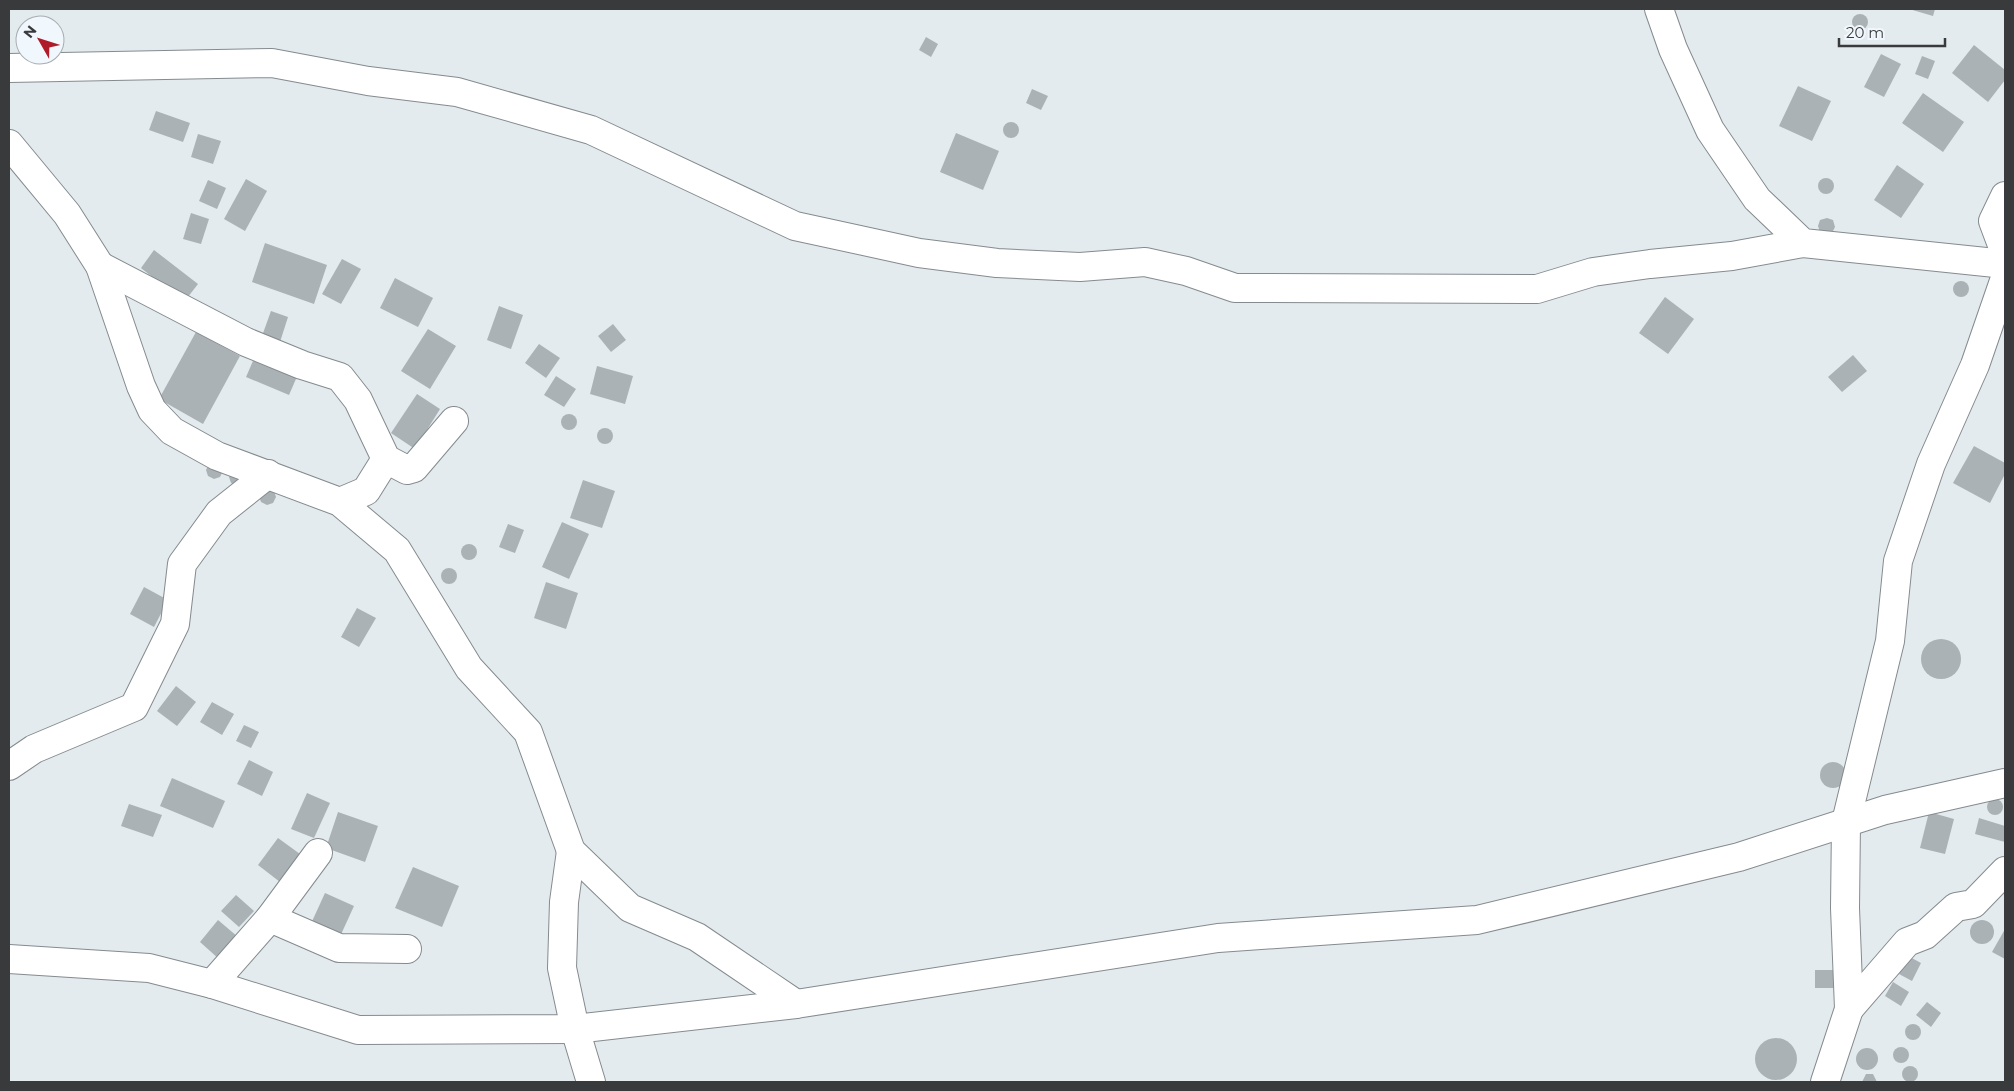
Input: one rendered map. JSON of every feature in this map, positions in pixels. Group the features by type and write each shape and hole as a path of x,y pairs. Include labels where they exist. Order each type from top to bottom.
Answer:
{"street":[{"path":"1659,9 1673,49 1710,130 1758,199 1803,243"},
{"path":"9,68 272,63 368,81 457,92 591,130 795,226 919,253 997,263 1080,267 1145,262 1186,271 1235,288 1537,289 1593,272 1732,256 1803,243 2005,264"},
{"path":"9,144 67,214 100,266 141,386 152,410 172,431 217,456 340,502 397,550 468,668 528,732 572,851 630,908 697,937 796,1004"},
{"path":"2005,196 1993,221 2005,253"},
{"path":"100,266 246,342 302,365 340,377 358,400 386,459 411,470 454,421"},
{"path":"1825,1082 1849,1008 1845,908 1846,822 1890,641 1898,560 1931,464 1975,365 2005,278"},
{"path":"340,502 366,491 386,459"},
{"path":"9,766 34,749 134,707 175,624 182,564 219,513 268,474"},
{"path":"9,959 149,968 212,984 358,1030 576,1029 796,1004 1218,938 1477,920 1739,856 1885,810 2005,783"},
{"path":"572,851 564,902 562,968 591,1082"},
{"path":"212,984 270,918 318,853"},
{"path":"1849,1008 1907,942 1925,935 1956,907 1973,904 2005,871"},
{"path":"270,918 339,948 407,949"}],"building":[{"path":"1909,9 1935,9 1933,16"},
{"path":"1860,14 1868,22 1860,30 1852,22"},
{"path":"926,37 938,44 931,57 919,50"},
{"path":"1974,45 2005,70 2005,80 1988,102 1952,73"},
{"path":"1881,54 1901,64 1884,97 1864,87"},
{"path":"1922,56 1935,61 1928,79 1915,74"},
{"path":"1798,86 1831,101 1812,141 1779,126"},
{"path":"1032,89 1048,96 1041,110 1026,103"},
{"path":"1923,93 1964,122 1943,152 1902,123"},
{"path":"156,111 190,123 183,142 149,130"},
{"path":"1011,122 1017,124 1019,130 1017,136 1011,138 1005,136 1003,130 1005,124"},
{"path":"956,133 999,151 983,190 940,172"},
{"path":"198,134 221,141 213,164 191,157"},
{"path":"1897,165 1924,184 1901,218 1874,200"},
{"path":"1823,178 1829,178 1834,183 1832,192 1823,194 1818,189 1818,183"},
{"path":"246,179 267,191 245,231 224,219"},
{"path":"208,180 226,188 217,209 199,201"},
{"path":"191,213 209,219 201,244 183,239"},
{"path":"1827,218 1833,220 1835,227 1832,233 1820,232 1818,226 1820,220"},
{"path":"265,243 327,265 314,304 252,282"},
{"path":"154,250 198,284 184,302 141,268"},
{"path":"342,259 361,269 341,304 322,294"},
{"path":"395,278 433,298 418,327 380,308"},
{"path":"1958,281 1964,281 1969,286 1967,295 1958,297 1953,292 1953,286"},
{"path":"1665,297 1694,319 1668,354 1639,333"},
{"path":"499,306 523,315 511,349 487,340"},
{"path":"271,311 288,317 280,342 262,336"},
{"path":"613,324 626,340 611,352 598,336"},
{"path":"428,329 456,346 430,389 401,371"},
{"path":"196,332 240,356 203,424 159,399"},
{"path":"539,344 560,358 546,378 525,363"},
{"path":"256,354 299,372 289,395 246,377"},
{"path":"1853,355 1867,371 1842,392 1828,377"},
{"path":"597,366 633,376 625,404 590,394"},
{"path":"556,376 576,389 564,407 544,395"},
{"path":"417,394 440,409 415,449 391,433"},
{"path":"566,414 572,414 577,419 575,428 566,430 561,425 561,419"},
{"path":"602,428 608,428 613,433 611,442 602,444 597,439 597,433"},
{"path":"1974,446 2005,463 2005,474 1990,503 1953,483"},
{"path":"209,464 223,471 220,477 214,479 208,476 206,470"},
{"path":"232,471 244,472 237,486 231,483 229,477"},
{"path":"583,480 615,491 602,528 570,518"},
{"path":"268,488 274,491 276,497 273,503 267,505 261,502 259,496"},
{"path":"562,522 589,534 569,579 542,567"},
{"path":"508,524 524,530 515,553 499,547"},
{"path":"466,544 472,544 477,549 475,558 466,560 461,555 461,549"},
{"path":"446,568 452,568 457,573 455,582 446,584 441,579 441,573"},
{"path":"546,582 578,593 566,629 534,618"},
{"path":"144,587 168,600 154,627 130,614"},
{"path":"357,608 376,618 359,647 341,637"},
{"path":"1945,639 1952,642 1958,648 1961,659 1960,667 1952,676 1945,679 1937,679 1930,676 1922,667 1921,655 1924,648 1933,640"},
{"path":"176,686 196,702 177,726 157,711"},
{"path":"212,702 234,714 222,735 200,722"},
{"path":"244,725 259,732 251,748 236,741"},
{"path":"249,760 273,772 262,796 237,784"},
{"path":"1833,762 1842,766 1846,775 1842,784 1833,788 1824,784 1820,775 1824,766"},
{"path":"172,778 225,801 213,828 160,806"},
{"path":"307,793 330,803 314,838 291,829"},
{"path":"1992,799 1998,799 2003,804 2001,813 1992,815 1987,810 1987,804"},
{"path":"129,804 162,815 153,837 121,826"},
{"path":"338,812 378,826 365,862 326,848"},
{"path":"1929,812 1954,819 1945,854 1920,848"},
{"path":"1979,818 2005,826 2005,842 1975,834"},
{"path":"278,838 300,854 280,882 258,865"},
{"path":"413,867 459,886 442,927 395,908"},
{"path":"325,893 354,906 338,941 309,928"},
{"path":"236,895 254,911 239,927 221,911"},
{"path":"218,920 238,937 219,959 200,942"},
{"path":"1982,920 1991,923 1994,932 1991,941 1982,944 1973,941 1970,932 1973,923"},
{"path":"2005,929 2005,959 1992,952"},
{"path":"1908,956 1921,963 1912,981 1899,974"},
{"path":"1815,970 1839,970 1839,988 1815,988"},
{"path":"1893,982 1909,992 1901,1006 1885,996"},
{"path":"1927,1002 1941,1013 1931,1027 1916,1015"},
{"path":"1910,1024 1916,1024 1921,1029 1919,1038 1910,1040 1905,1035 1905,1029"},
{"path":"1776,1038 1791,1044 1797,1059 1791,1074 1776,1080 1761,1074 1755,1059 1761,1044"},
{"path":"1898,1047 1904,1047 1909,1052 1907,1061 1898,1063 1893,1058 1893,1052"},
{"path":"1867,1048 1877,1055 1878,1059 1871,1069 1867,1070 1857,1063 1856,1059 1863,1049"},
{"path":"1907,1066 1913,1066 1918,1071 1916,1080 1907,1082 1902,1077 1902,1071"},
{"path":"1866,1074 1873,1074 1877,1082 1862,1082"}]}
